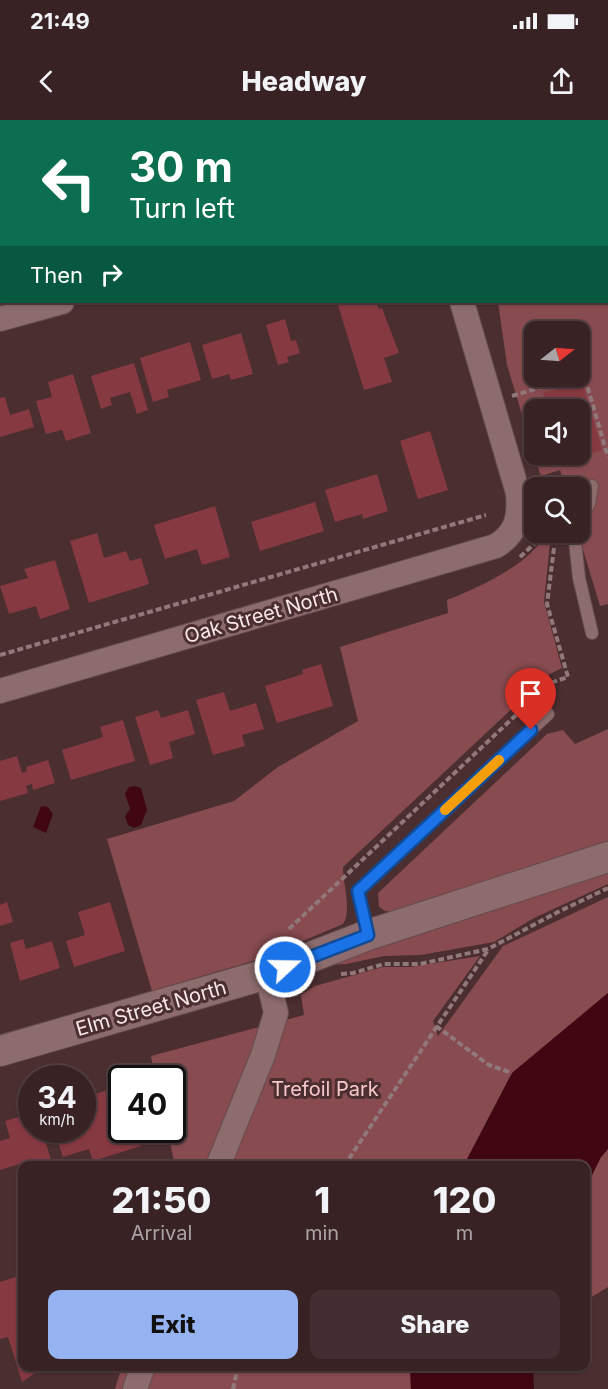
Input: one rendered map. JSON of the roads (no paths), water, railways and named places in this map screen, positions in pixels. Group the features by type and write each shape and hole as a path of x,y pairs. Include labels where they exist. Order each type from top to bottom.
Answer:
{"street":[{"path":"0,319 58,303"},
{"name":"Oak Street North","path":"0,691 496,546 508,539 515,529 520,512 518,493 462,303"},
{"name":"Elm Street North","path":"0,1051 267,974 368,935 608,857"},
{"path":"220,1161 263,1055 276,1013 267,974"},
{"path":"135,1389 140,1371"}],"lane":[{"path":"590,498 592,486"},
{"path":"575,543 579,578 592,633"},
{"path":"368,935 358,891 548,714"}],"park label":[{"name":"Trefoil Park","path":"325,1089"}]}
